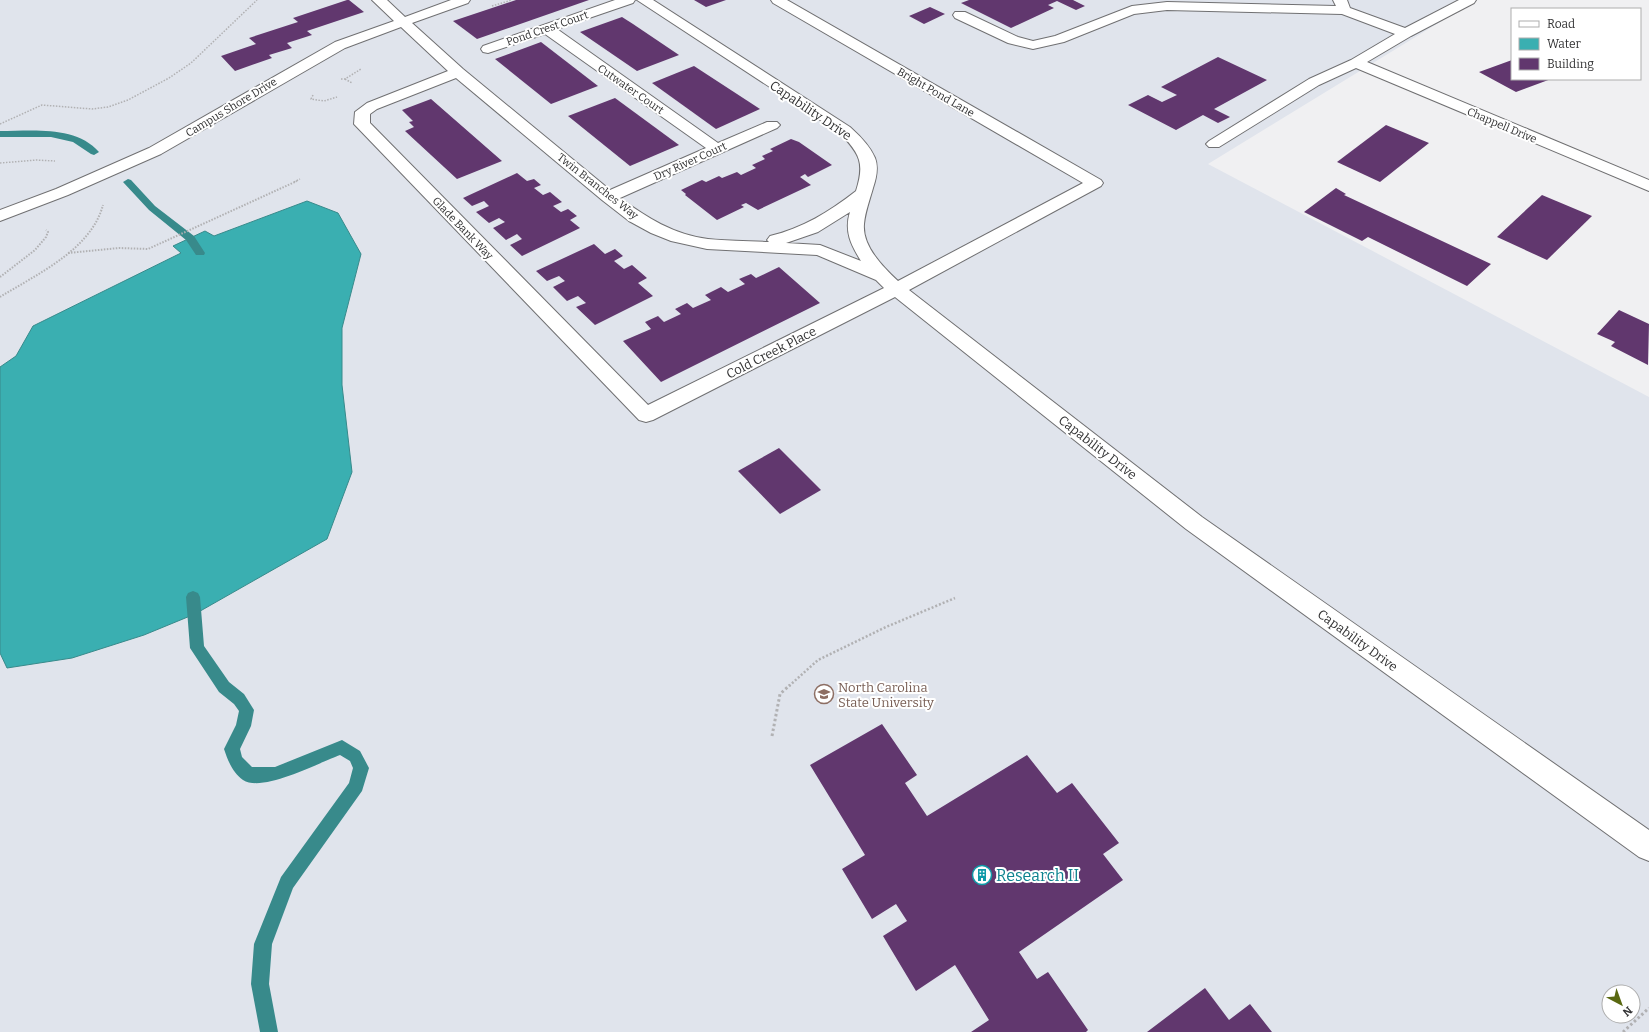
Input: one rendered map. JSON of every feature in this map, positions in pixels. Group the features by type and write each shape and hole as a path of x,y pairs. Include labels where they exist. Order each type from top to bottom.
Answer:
{"street":[{"name":"Twin Branches Way","path":"379,0 403,20 458,72 608,197 635,217 657,229 677,237 707,244 744,247 806,248 820,250 888,282"},
{"name":"Campus Shore Drive","path":"0,216 76,186 155,151 320,54 346,42 403,20 464,0"},
{"name":"Pond Crest Court","path":"488,49 628,0"},
{"name":"Capability Drive","path":"644,0 845,130 861,145 869,160 870,176 855,223 855,232 859,242 888,282 1194,523 1649,847"},
{"name":"Bright Pond Lane","path":"778,0 1095,183"},
{"path":"1285,0 1305,9"},
{"path":"1214,144 1314,82 1356,63 1406,33 1469,0"},
{"path":"960,15 1013,40 1033,45 1059,39 1132,10 1167,6 1213,4 1305,9 1342,5 1406,33"},
{"name":"Cutwater Court","path":"546,28 717,149"},
{"name":"Chappell Drive","path":"1356,63 1649,186"},
{"name":"Glade Bank Way","path":"458,72 372,106 362,112 362,124 646,415"},
{"name":"Dry River Court","path":"608,197 772,125"},
{"name":"Cold Creek Place","path":"646,415 888,282 1095,183"},
{"path":"744,247 788,238 815,228 835,216 864,193"}],"path":[{"path":"0,124 42,105 92,110 108,107 128,100 169,78 191,63 257,0"},
{"path":"335,81 345,79 352,82 352,88"},
{"path":"315,92 311,99 331,100 340,96"},
{"path":"0,163 36,160 61,162"},
{"path":"68,253 119,248 148,249 300,179"},
{"path":"0,297 68,253 95,226 102,216 103,201"},
{"path":"0,277 36,249 48,236 48,232 46,230 39,230"},
{"path":"772,736 780,694 818,660 886,626 955,598"},
{"path":"1623,1032 1649,1008"}],"shaded area":[{"name":"North Carolina State University","path":"0,0 1476,0 1208,164 1649,397 1649,1032 0,1032"}],"water":[{"path":"307,201 338,213 361,254 342,328 342,385 352,472 327,539 195,614 144,635 72,658 7,668 0,653 0,367 16,356 33,326 181,253 173,246 205,231 214,236"}],"building":[{"path":"347,0 364,12 307,31 312,35 287,43 292,48 269,55 272,58 235,71 221,56 256,44 249,38 298,22 293,18"},
{"path":"516,0 589,0 477,39 453,21"},
{"path":"694,0 726,0 706,7"},
{"path":"969,0 1073,0 1085,6 1076,10 1057,1 1048,5 1054,8 1011,28 961,3"},
{"path":"930,7 945,14 924,24 909,16"},
{"path":"622,17 679,55 637,71 580,32"},
{"path":"541,42 598,86 551,104 495,59"},
{"path":"1218,57 1267,80 1214,109 1230,117 1218,123 1203,115 1176,130 1128,105 1148,95 1162,102 1177,95 1161,87"},
{"path":"1511,60 1511,80 1548,80 1516,92 1479,72"},
{"path":"694,66 760,109 716,129 652,83"},
{"path":"615,98 679,145 630,166 568,116"},
{"path":"431,99 502,161 457,179 405,131 414,127 409,122 413,121 402,110"},
{"path":"1386,125 1429,143 1380,182 1337,162"},
{"path":"791,139 799,142 832,165 808,177 805,174 800,177 811,185 758,210 746,203 741,205 744,207 717,220 685,195 686,194 681,190 702,180 706,182 719,176 722,178 737,172 741,175 756,168 752,165 765,159 762,156 773,151 770,149"},
{"path":"517,173 527,181 534,179 541,185 534,188 543,195 550,192 562,202 553,206 561,212 568,209 577,216 570,220 580,228 522,256 510,245 522,239 517,234 506,240 493,228 505,222 499,218 489,223 476,212 489,206 484,201 472,206 463,198"},
{"path":"1336,188 1346,194 1344,195 1491,264 1467,286 1368,237 1362,241 1304,212"},
{"path":"1542,195 1592,216 1547,260 1497,237"},
{"path":"594,244 605,254 615,249 623,256 614,261 624,269 632,265 647,278 638,283 653,296 595,325 576,307 586,303 578,296 567,301 553,287 565,281 559,276 547,281 536,271"},
{"path":"779,267 820,303 661,382 623,341 651,329 645,322 658,316 664,322 681,314 675,309 687,303 693,308 711,300 705,295 721,287 728,292 745,284 739,279 751,274 756,278"},
{"path":"1619,310 1649,324 1648,365 1611,346 1615,342 1597,334"},
{"path":"779,448 821,490 780,514 738,471"},
{"name":"Research II","path":"882,724 917,775 905,783 927,816 1027,755 1057,793 1072,783 1119,843 1103,854 1123,880 1019,952 1037,979 1048,972 1088,1030 1086,1032 971,1032 989,1020 955,965 916,991 883,936 907,921 896,904 872,919 842,869 865,855 810,765"},
{"path":"1205,988 1229,1020 1250,1004 1272,1032 1147,1032"}],"waterway":[{"path":"0,134 51,134 76,140 94,152"},
{"path":"128,182 152,208 190,238 200,253"},
{"path":"193,597 197,648 224,687 239,699 247,710 243,726 232,749 236,761 249,775 275,774 342,747 355,756 361,768 356,786 287,883 263,944 260,984 269,1032"}],"place":[{"name":"North Carolina State University","path":"824,694"},
{"name":"Research II","path":"982,875"}]}
